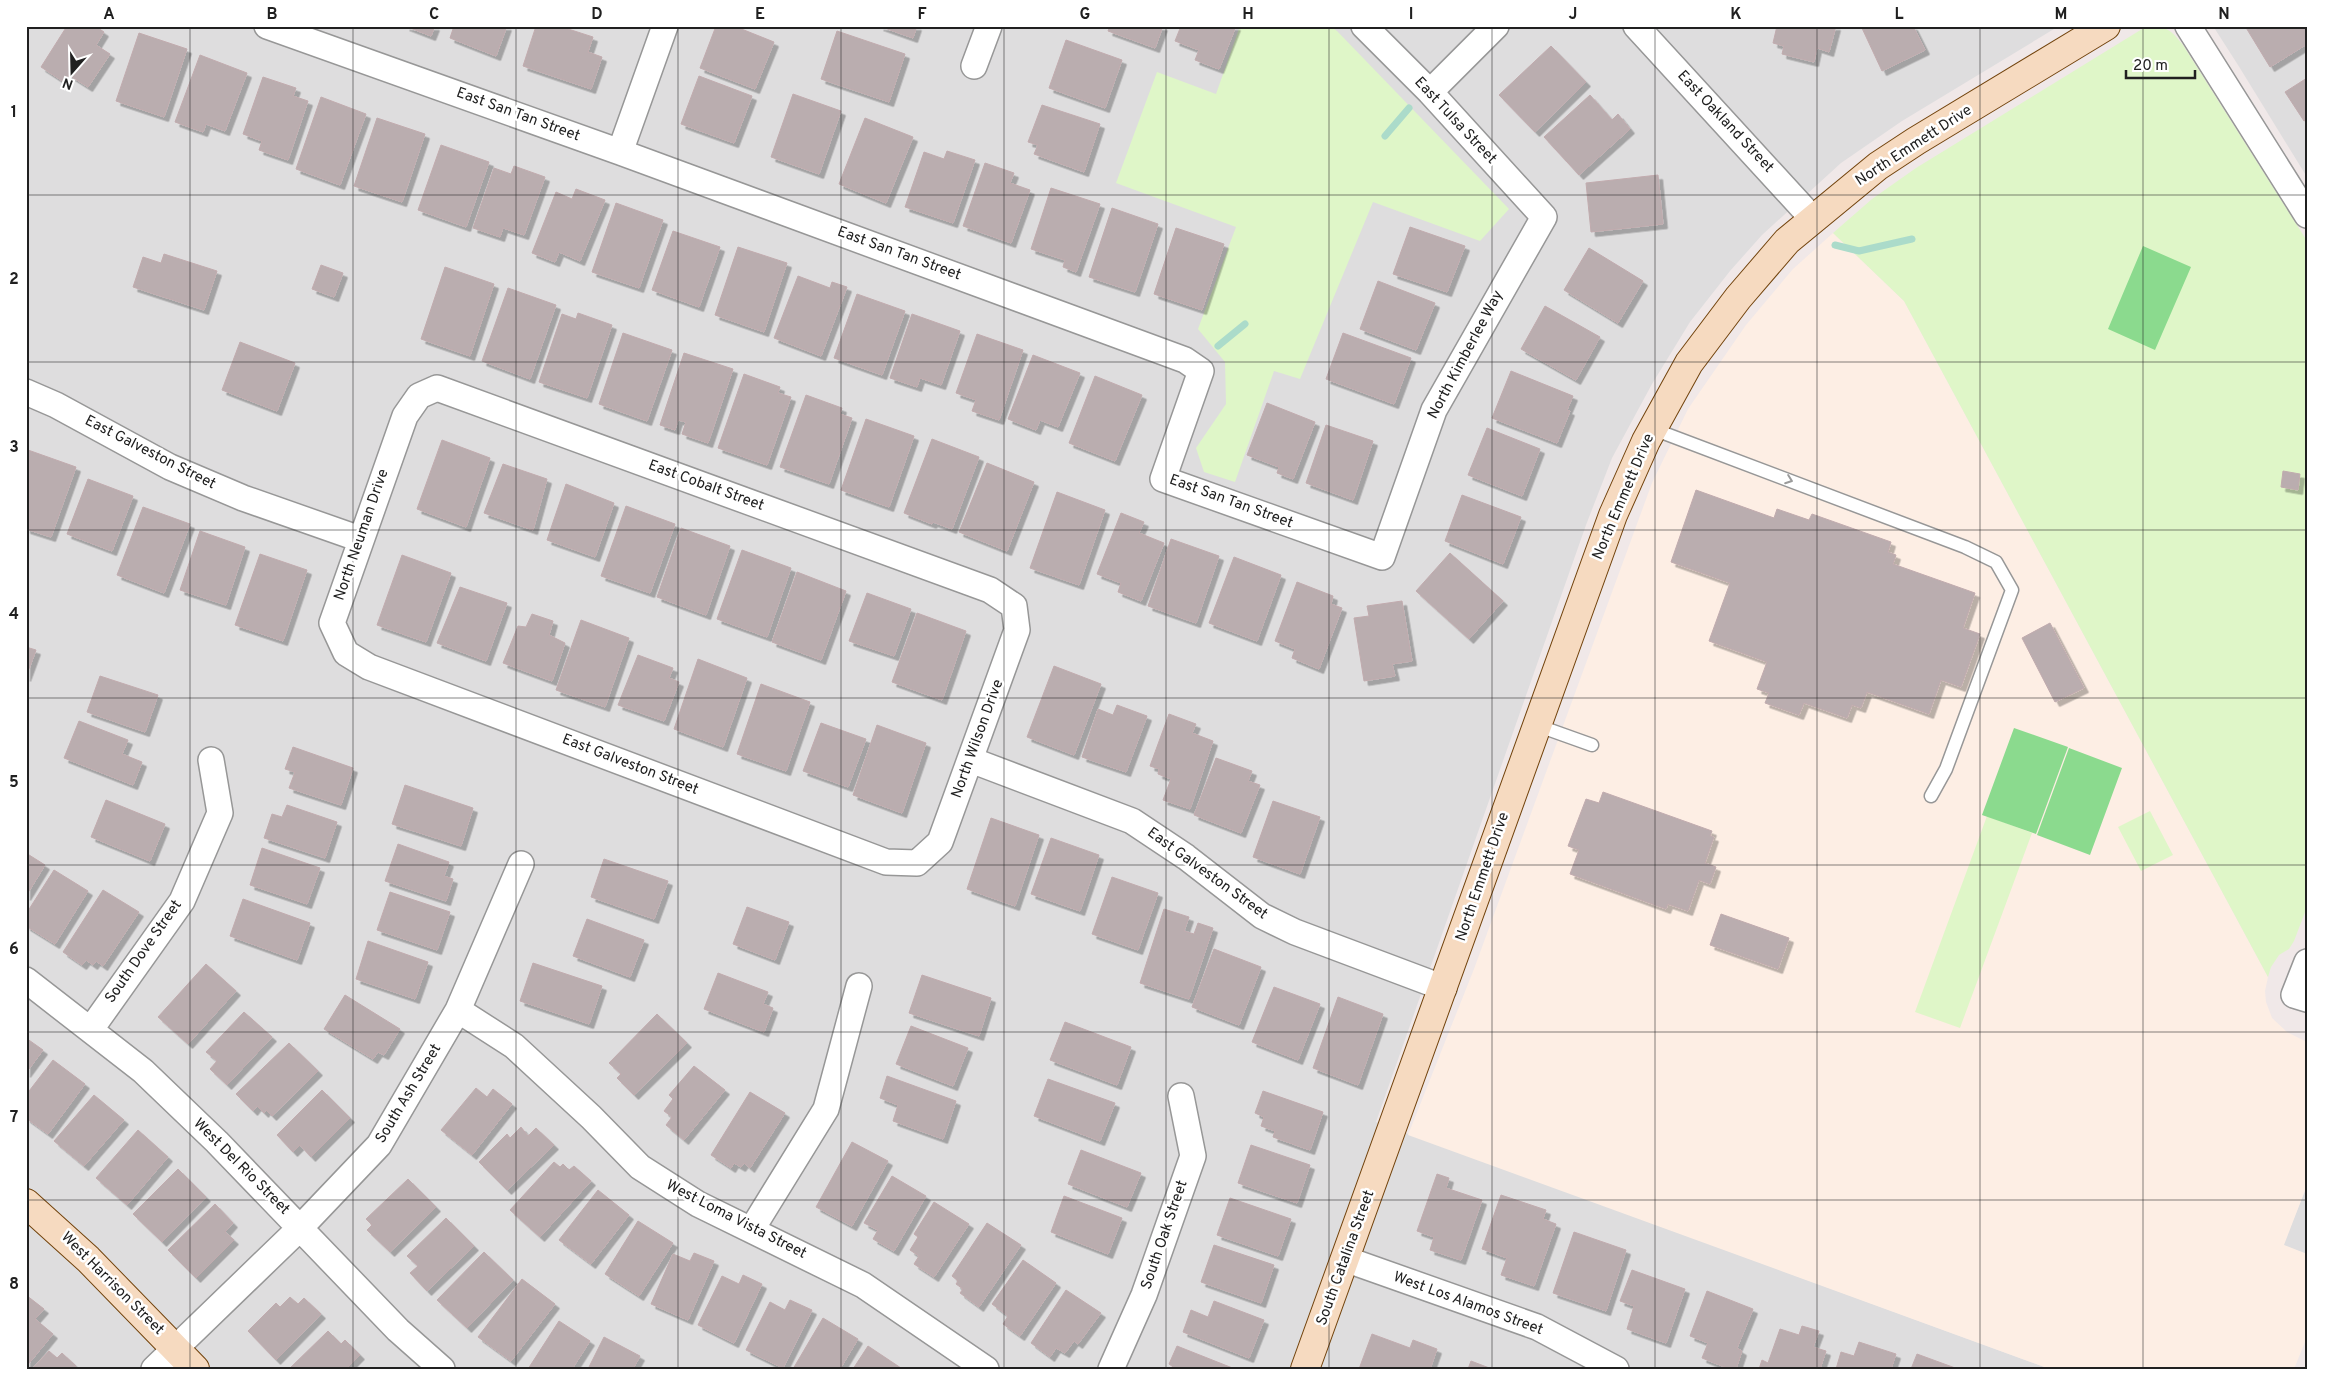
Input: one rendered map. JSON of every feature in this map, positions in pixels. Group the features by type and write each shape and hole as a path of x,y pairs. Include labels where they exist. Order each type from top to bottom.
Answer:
{"street":[{"name":"East San Tan Street","path":"267,26 620,152 1185,360 1201,371 1163,479 1382,557"},
{"path":"620,152 665,26"},
{"path":"974,66 989,26"},
{"name":"East Tulsa Street","path":"1364,26 1430,92 1544,217"},
{"path":"1430,92 1496,26"},
{"name":"East Oakland Street","path":"1636,26 1813,219"},
{"name":"North Emmett Drive","path":"1386,1147 1536,725 1614,515 1653,429 1689,363 1738,298 1787,241 1878,166 2106,26"},
{"path":"2188,26 2307,216"},
{"name":"North Kimberlee Way","path":"1382,557 1434,410 1544,217"},
{"name":"East Cobalt Street","path":"405,416 419,396 437,388 990,590 1014,606"},
{"name":"East Galveston Street","path":"26,392 56,405 170,467 242,498 360,540"},
{"name":"North Neuman Drive","path":"346,653 332,623 405,416"},
{"name":"North Wilson Drive","path":"917,862 940,842 1017,630 1014,606"},
{"name":"East Galveston Street","path":"346,653 368,667 886,862 917,862"},
{"name":"South Dove Street","path":"91,1029 182,901 220,814 211,760"},
{"name":"East Galveston Street","path":"971,760 1132,821 1186,857 1262,916 1295,932 1444,988"},
{"name":"South Ash Street","path":"154,1369 300,1228 379,1145 458,1010 521,864"},
{"path":"2301,997 2307,962"},
{"name":"West Del Rio Street","path":"26,980 143,1071 197,1123 398,1330 442,1369"},
{"path":"752,1229 826,1109 859,986"},
{"name":"West Loma Vista Street","path":"458,1010 514,1046 591,1117 640,1167 698,1204 863,1285 986,1369"},
{"name":"South Oak Street","path":"1111,1369 1144,1295 1193,1156 1181,1096"},
{"name":"South Catalina Street","path":"1305,1369 1386,1147"},
{"name":"West Harrison Street","path":"26,1202 88,1259 195,1369"},
{"name":"West Los Alamos Street","path":"1345,1259 1537,1327 1616,1369"}],"lane":[{"path":"1653,429 1935,534 1996,562 2012,590 1946,769 1931,796"},
{"path":"1536,725 1592,745"}],"shaded area":[{"path":"26,26 2059,26 1902,121 1841,163 1762,235 1730,271 1690,322 1652,384 1612,458 1586,525 1376,1122 2050,1369 26,1369"},
{"path":"2213,26 2307,26 2307,177 2238,65"},
{"path":"1833,233 1904,301 2268,977 2265,991 2266,1002 2272,1018 2287,1032 2307,1042 2307,1185 2284,1245 2307,1254 2307,1337 2294,1369 2050,1369 1408,1135 1474,969 1652,483 1688,409 1746,325 1793,269"},
{"path":"2307,1186 2307,1254 2283,1245"}],"green space":[{"path":"1240,26 1330,26 1337,31 1509,209 1480,241 1373,202 1300,379 1274,371 1235,482 1204,472 1196,448 1226,404 1225,362 1198,329 1236,227 1116,183 1157,72 1216,94"},
{"path":"2147,26 2168,30 2183,45 2307,241 2307,907 2294,941 2289,949 2279,955 2271,967 2268,977 1904,301 1833,233 1872,199 1916,168"},
{"path":"2143,246 2191,267 2155,350 2108,329"},
{"path":"2014,728 2068,747 2036,834 1982,815"},
{"path":"2069,748 2122,768 2090,855 2037,835"},
{"path":"2150,811 2173,855 2141,871 2118,827"},
{"path":"1987,816 2032,833 1960,1028 1915,1012"}],"building":[{"path":"67,26 95,26 104,32 96,45 110,54 88,87 69,75 64,82 41,67"},
{"path":"405,26 435,26 431,36"},
{"path":"454,26 507,26 496,56 450,38"},
{"path":"536,26 559,26 593,37 588,52 602,57 591,89 523,66"},
{"path":"716,26 734,26 774,42 755,89 700,68"},
{"path":"879,26 917,26 913,38"},
{"path":"1110,26 1163,26 1155,48 1108,31"},
{"path":"1181,26 1236,26 1219,69 1195,60 1199,50 1175,41"},
{"path":"1777,26 1836,26 1829,52 1817,48 1814,62 1782,54 1784,46 1773,43"},
{"path":"1861,26 1913,26 1925,50 1882,71"},
{"path":"2245,26 2307,26 2307,44 2270,67"},
{"path":"837,31 905,54 889,102 821,79"},
{"path":"139,33 187,49 164,117 116,101"},
{"path":"1066,40 1122,60 1105,108 1049,88"},
{"path":"1551,46 1586,82 1535,132 1499,95"},
{"path":"200,55 247,73 225,131 206,124 203,132 175,122"},
{"path":"699,76 752,96 734,143 681,124"},
{"path":"263,77 296,88 293,96 308,101 288,160 259,150 262,141 243,134"},
{"path":"2307,78 2307,119 2304,121 2285,92"},
{"path":"793,94 841,111 819,174 771,157"},
{"path":"1590,95 1612,120 1618,114 1630,129 1579,175 1544,137"},
{"path":"321,97 366,114 340,185 296,169"},
{"path":"1042,105 1100,124 1084,172 1034,154 1038,145 1028,142"},
{"path":"377,118 425,134 402,202 354,186"},
{"path":"865,118 913,137 886,203 839,184"},
{"path":"441,145 489,162 466,227 418,210"},
{"path":"947,151 975,160 953,223 905,207 924,152 944,159"},
{"path":"985,163 1014,173 1010,183 1030,190 1011,243 963,226"},
{"path":"514,166 545,177 524,235 503,228 500,237 473,228 494,168 511,174"},
{"path":"1658,175 1663,224 1591,232 1586,183"},
{"path":"1051,188 1100,204 1076,272 1063,267 1065,260 1031,249"},
{"path":"576,189 605,200 580,261 559,252 555,262 532,253 556,192 572,199"},
{"path":"616,203 663,220 639,288 592,272"},
{"path":"1112,208 1158,224 1135,292 1089,277"},
{"path":"1410,227 1465,246 1447,292 1393,274"},
{"path":"1176,228 1224,244 1202,310 1154,294"},
{"path":"673,231 720,247 699,307 652,290"},
{"path":"738,247 787,263 764,332 715,315"},
{"path":"1589,248 1643,281 1618,323 1564,290"},
{"path":"164,254 217,271 204,310 133,287 143,257 161,263"},
{"path":"321,265 343,273 334,297 312,289"},
{"path":"445,267 494,284 470,356 421,339"},
{"path":"798,276 830,288 832,282 847,287 821,356 774,338"},
{"path":"1378,281 1435,303 1416,350 1360,329"},
{"path":"508,288 556,305 530,379 482,361"},
{"path":"857,294 905,311 882,375 834,358"},
{"path":"1545,306 1600,337 1576,380 1521,349"},
{"path":"578,313 612,325 587,398 539,382 562,314 576,319"},
{"path":"912,314 960,331 941,385 920,378 917,387 890,378"},
{"path":"623,333 672,350 647,421 599,404"},
{"path":"1343,333 1411,358 1394,404 1326,379"},
{"path":"977,334 1023,350 999,420 972,411 976,400 956,393"},
{"path":"240,342 295,363 277,411 222,390"},
{"path":"684,353 733,369 708,443 682,434 686,422 678,420 675,430 660,425"},
{"path":"1033,355 1080,373 1058,427 1040,420 1036,430 1008,419"},
{"path":"1511,371 1573,396 1567,410 1570,411 1557,443 1492,418"},
{"path":"744,374 780,387 778,393 791,397 767,465 718,448"},
{"path":"1095,376 1142,395 1115,461 1069,443"},
{"path":"806,395 842,408 840,414 852,418 829,484 780,467"},
{"path":"1267,403 1315,422 1293,479 1277,473 1279,467 1247,455"},
{"path":"866,419 914,436 889,507 841,490"},
{"path":"1326,425 1373,441 1353,500 1306,483"},
{"path":"1487,428 1540,449 1522,496 1468,475"},
{"path":"932,439 979,457 952,529 933,522 932,524 904,513"},
{"path":"442,440 490,458 466,527 417,509"},
{"path":"28,450 76,467 51,537 26,529"},
{"path":"987,463 1034,482 1007,551 959,532"},
{"path":"503,464 547,479 533,530 484,513"},
{"path":"2283,471 2300,474 2298,490 2281,487"},
{"path":"88,479 133,496 112,551 67,534"},
{"path":"566,484 614,503 595,557 547,540"},
{"path":"1696,490 1774,518 1777,509 1809,520 1812,514 1891,542 1888,552 1896,555 1893,564 1975,593 1963,628 1980,634 1961,687 1941,680 1929,714 1867,692 1861,708 1852,705 1847,718 1804,703 1799,715 1765,703 1769,693 1757,689 1767,662 1709,641 1730,583 1671,562"},
{"path":"1057,492 1105,510 1079,585 1030,568"},
{"path":"1462,495 1521,517 1503,564 1445,541"},
{"path":"626,506 675,524 650,593 601,576"},
{"path":"143,507 190,524 164,593 117,575"},
{"path":"1121,513 1144,522 1139,533 1164,543 1141,601 1118,592 1121,583 1097,574"},
{"path":"681,528 730,546 706,615 657,597"},
{"path":"200,531 245,547 226,605 180,590"},
{"path":"1171,539 1219,556 1196,623 1148,606"},
{"path":"742,550 791,568 767,637 717,619"},
{"path":"1450,553 1503,601 1469,639 1416,591"},
{"path":"260,554 307,570 283,641 235,625"},
{"path":"402,555 451,573 426,642 377,625"},
{"path":"1234,557 1281,575 1257,641 1209,623"},
{"path":"797,572 846,591 821,660 772,642"},
{"path":"1297,582 1333,596 1331,604 1342,608 1319,669 1292,658 1295,649 1275,641"},
{"path":"460,587 507,603 486,661 437,643"},
{"path":"867,593 911,609 894,656 849,641"},
{"path":"1402,601 1412,661 1392,664 1395,676 1364,681 1354,618 1369,616 1367,606"},
{"path":"917,613 966,631 942,700 892,682"},
{"path":"532,614 553,621 549,635 565,643 552,681 503,663 518,626 526,627"},
{"path":"581,620 629,638 605,707 556,690"},
{"path":"2050,623 2084,688 2055,702 2022,638"},
{"path":"26,647 36,650 26,677"},
{"path":"638,655 673,668 669,678 679,682 664,721 618,705"},
{"path":"698,659 747,678 723,747 674,729"},
{"path":"1054,666 1101,684 1074,755 1027,737"},
{"path":"100,676 158,695 145,732 87,712"},
{"path":"761,684 810,702 786,771 737,754"},
{"path":"1117,705 1147,716 1126,772 1082,757 1098,709 1113,715"},
{"path":"1169,714 1196,724 1192,733 1213,741 1190,809 1163,800 1171,779 1158,774 1159,769 1150,766"},
{"path":"79,721 128,740 122,754 142,762 133,785 64,758"},
{"path":"821,723 866,739 848,787 803,771"},
{"path":"877,725 926,743 902,813 853,795"},
{"path":"293,747 353,768 341,805 289,788 295,772 285,769"},
{"path":"1216,758 1252,771 1248,781 1260,785 1241,833 1194,815"},
{"path":"405,785 473,808 461,846 392,824"},
{"path":"1603,792 1712,831 1710,836 1714,837 1705,863 1716,867 1710,884 1699,880 1688,911 1668,904 1666,909 1570,874 1579,850 1568,846 1586,799 1599,803"},
{"path":"106,800 165,824 150,861 91,837"},
{"path":"1273,801 1320,817 1300,874 1253,857"},
{"path":"287,805 337,822 325,858 264,838 272,814 282,817"},
{"path":"991,818 1039,835 1015,906 967,889"},
{"path":"1051,838 1099,855 1080,911 1031,894"},
{"path":"398,844 449,862 444,876 453,879 446,901 385,881"},
{"path":"262,848 320,868 307,904 250,885"},
{"path":"26,853 45,865 26,896"},
{"path":"604,859 668,881 654,919 591,897"},
{"path":"54,870 88,891 55,944 26,926 26,914"},
{"path":"1112,877 1158,893 1138,950 1092,934"},
{"path":"103,890 139,912 103,966 96,961 93,965 86,960 82,965 63,952"},
{"path":"390,892 450,912 437,950 377,930"},
{"path":"243,899 310,923 297,960 230,936"},
{"path":"747,907 789,922 775,960 733,944"},
{"path":"1164,909 1189,917 1184,931 1194,934 1198,923 1213,928 1189,999 1140,983"},
{"path":"1721,914 1789,938 1778,969 1710,945"},
{"path":"587,919 644,940 630,977 573,956"},
{"path":"368,941 428,962 415,999 356,979"},
{"path":"1214,949 1261,967 1239,1025 1192,1007"},
{"path":"533,963 602,986 589,1024 520,1001"},
{"path":"206,964 236,991 188,1044 158,1017"},
{"path":"718,973 768,992 763,1004 773,1008 764,1032 704,1009"},
{"path":"922,975 991,998 979,1036 909,1013"},
{"path":"1274,987 1320,1004 1298,1060 1252,1042"},
{"path":"345,995 400,1029 384,1055 378,1052 373,1059 324,1029"},
{"path":"1338,997 1383,1014 1358,1085 1313,1068"},
{"path":"244,1012 272,1037 227,1085 210,1069 217,1061 206,1052"},
{"path":"657,1014 687,1043 634,1095 617,1078 621,1074 609,1063"},
{"path":"1065,1022 1131,1047 1117,1085 1050,1060"},
{"path":"911,1026 968,1048 953,1086 896,1064"},
{"path":"26,1038 43,1050 26,1073"},
{"path":"289,1043 318,1071 272,1116 266,1110 264,1113 257,1106 253,1111 236,1094"},
{"path":"53,1060 85,1084 48,1134 26,1118 26,1095"},
{"path":"694,1066 725,1090 684,1140 666,1125 672,1117 664,1111 673,1099 669,1095"},
{"path":"887,1076 956,1101 943,1139 893,1121 898,1105 880,1098"},
{"path":"1048,1079 1115,1103 1100,1141 1034,1116"},
{"path":"476,1088 487,1097 493,1089 512,1104 472,1155 441,1130"},
{"path":"322,1090 350,1118 311,1157 300,1145 293,1152 277,1135"},
{"path":"1263,1091 1323,1112 1310,1150 1273,1137 1275,1131 1261,1126 1264,1117 1255,1113"},
{"path":"750,1092 785,1113 750,1168 744,1163 741,1167 734,1163 731,1168 711,1155"},
{"path":"94,1095 124,1120 84,1166 54,1141"},
{"path":"521,1127 528,1136 536,1128 554,1145 507,1190 479,1162 507,1134 510,1138"},
{"path":"138,1130 168,1157 127,1205 96,1178"},
{"path":"852,1142 888,1161 852,1226 816,1207"},
{"path":"1251,1145 1310,1165 1297,1203 1238,1183"},
{"path":"1081,1150 1141,1173 1127,1207 1068,1184"},
{"path":"554,1162 560,1167 563,1164 569,1170 574,1166 591,1181 540,1237 510,1210"},
{"path":"178,1169 206,1197 162,1242 133,1214"},
{"path":"1437,1174 1449,1178 1446,1188 1482,1200 1461,1260 1430,1250 1434,1237 1417,1231"},
{"path":"892,1176 926,1196 894,1251 873,1239 878,1230 864,1223"},
{"path":"408,1179 436,1207 390,1252 367,1230 372,1225 366,1219"},
{"path":"598,1190 629,1215 591,1264 559,1240"},
{"path":"1501,1195 1546,1210 1543,1219 1556,1224 1534,1286 1501,1275 1507,1258 1482,1249"},
{"path":"1064,1196 1122,1218 1108,1254 1051,1232"},
{"path":"1230,1198 1291,1219 1278,1256 1217,1235"},
{"path":"934,1202 969,1224 934,1277 914,1264 919,1256 910,1250 918,1237 914,1234"},
{"path":"215,1204 233,1223 225,1232 234,1240 196,1278 168,1250"},
{"path":"446,1218 474,1246 427,1291 410,1273 418,1266 407,1256"},
{"path":"638,1221 673,1243 639,1296 605,1274"},
{"path":"987,1223 1021,1245 979,1307 960,1293 963,1289 956,1284 958,1281 952,1276"},
{"path":"1574,1232 1626,1250 1606,1311 1553,1293"},
{"path":"1214,1245 1274,1265 1261,1303 1201,1282"},
{"path":"484,1252 513,1280 467,1328 437,1300"},
{"path":"694,1253 714,1261 688,1320 651,1304 673,1254 690,1261"},
{"path":"1023,1260 1056,1283 1020,1336 1003,1324 1008,1316 992,1304"},
{"path":"1632,1270 1685,1289 1666,1343 1627,1329 1634,1306 1620,1301"},
{"path":"743,1275 762,1284 734,1343 698,1325 722,1276 739,1284"},
{"path":"522,1279 555,1304 511,1361 478,1337"},
{"path":"1066,1290 1101,1313 1078,1344 1074,1341 1065,1353 1056,1348 1050,1357 1031,1343"},
{"path":"1707,1291 1753,1309 1737,1348 1742,1351 1736,1369 1730,1369 1702,1358 1708,1343 1690,1336"},
{"path":"26,1295 44,1309 35,1319 53,1334 26,1367"},
{"path":"290,1297 298,1304 304,1298 321,1314 276,1360 248,1331 276,1303 280,1307"},
{"path":"790,1300 812,1310 783,1368 746,1350 770,1302 785,1310"},
{"path":"1214,1301 1264,1320 1249,1358 1183,1332 1191,1310 1208,1317"},
{"path":"823,1318 858,1339 840,1369 793,1369"},
{"path":"559,1321 590,1341 572,1369 528,1369"},
{"path":"1802,1326 1819,1331 1813,1347 1826,1351 1820,1369 1759,1369 1762,1360 1768,1363 1780,1329 1799,1335"},
{"path":"328,1331 341,1344 345,1340 360,1355 346,1369 289,1369"},
{"path":"1372,1334 1410,1348 1413,1340 1437,1349 1430,1369 1359,1369"},
{"path":"604,1337 640,1356 633,1369 588,1369"},
{"path":"1859,1342 1896,1354 1891,1369 1836,1369 1841,1352 1854,1356"},
{"path":"868,1346 901,1368 901,1369 853,1369"},
{"path":"1177,1346 1235,1369 1176,1369 1169,1364"},
{"path":"49,1351 57,1358 62,1353 76,1366 73,1369 32,1369"},
{"path":"1917,1354 1958,1369 1911,1369"},
{"path":"1471,1361 1492,1369 1468,1369"}],"waterway":[{"path":"1385,136 1409,108"},
{"path":"1835,245 1859,251 1912,239"},
{"path":"1218,346 1245,324"}]}
